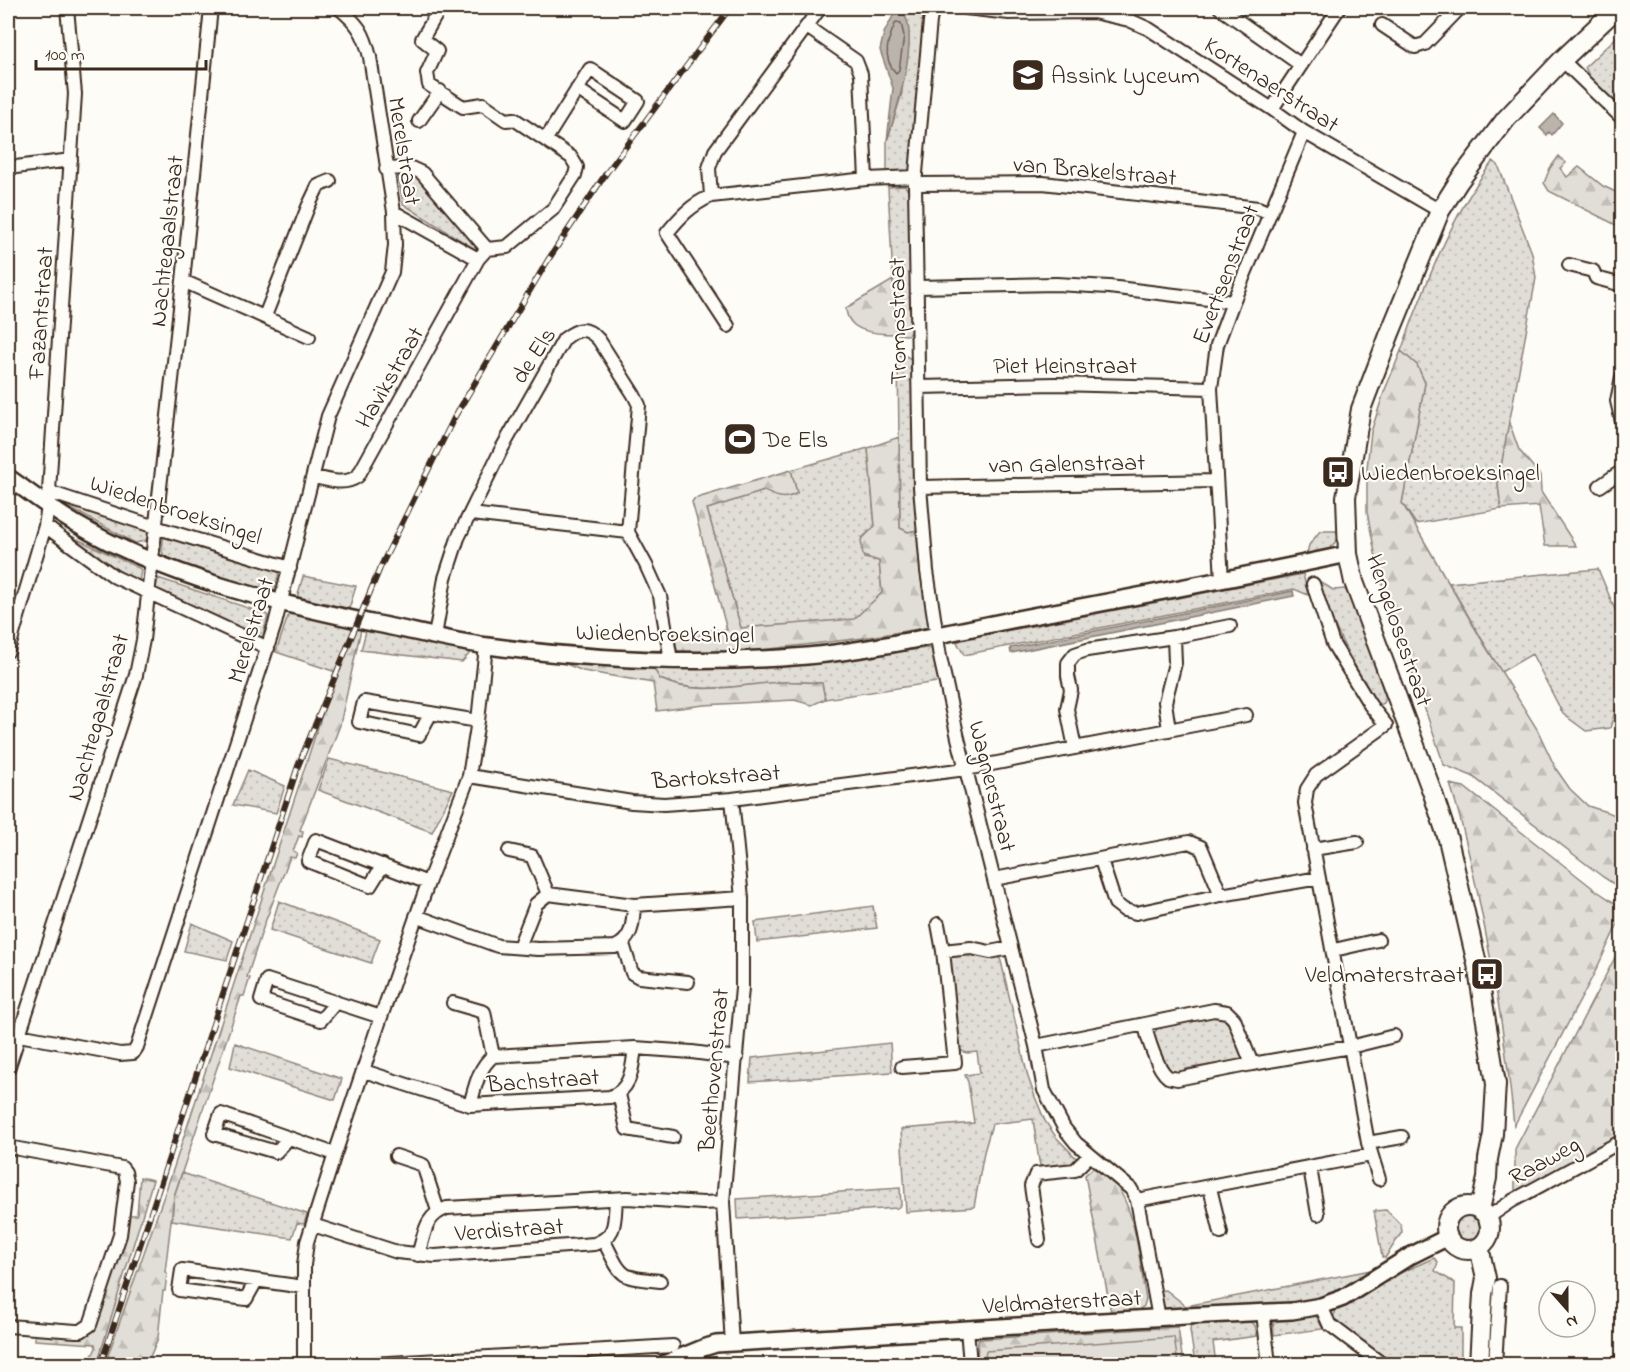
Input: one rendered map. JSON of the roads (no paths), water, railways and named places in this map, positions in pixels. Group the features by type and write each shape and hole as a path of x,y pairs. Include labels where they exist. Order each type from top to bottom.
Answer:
{"main road":[{"name":"Hengelosestraat","path":"1479,1211 1477,1174 1488,1159 1496,1112 1496,1084 1477,964 1448,839 1360,600 1348,554 1346,497 1362,409 1390,333 1440,211 1458,181 1506,118 1612,9"},
{"path":"1457,1209 1479,1211 1490,1232 1487,1239 1472,1248 1455,1246 1448,1237 1446,1225 1451,1214 1457,1209"},
{"path":"1472,1248 1486,1278 1479,1365"}],"street":[{"name":"Fazantstraat","path":"8,651 45,526 49,499 75,94 67,8"},
{"name":"Nachtegaalstraat","path":"8,1069 15,1037 136,675 143,640 211,8"},
{"name":"Merelstraat","path":"15,1037 120,1054 133,1053 137,1047 268,648 328,416 392,272 395,245 394,212 365,35 339,8"},
{"path":"386,169 411,168 422,174 487,249 507,247 538,222 553,209 575,175 577,167 575,161 514,119 506,120 483,104 463,107 429,85 427,73 437,51 422,39 440,8"},
{"path":"728,326 667,234 684,212 697,202 711,196 709,168 715,151 820,8"},
{"name":"Trompstraat","path":"933,8 915,181 920,487 927,571 937,634"},
{"name":"Kortenaerstraat","path":"966,8 1009,13 1114,12 1159,34 1304,132 1440,211"},
{"path":"1221,8 1301,65"},
{"path":"1272,109 1340,8"},
{"path":"1382,25 1415,47 1425,44 1460,8"},
{"path":"807,27 856,61 861,74 866,179"},
{"path":"1562,60 1623,118"},
{"path":"546,139 577,89 590,69 638,101 626,121 577,89"},
{"path":"419,121 440,91"},
{"name":"Evertsenstraat","path":"1222,580 1211,388 1217,345 1304,132"},
{"path":"8,168 71,160"},
{"name":"van Brakelstraat","path":"711,196 866,179 1043,183 1258,207 1270,213"},
{"path":"265,316 318,186 330,181"},
{"path":"394,212 478,259"},
{"name":"Havikstraat","path":"314,477 343,483 358,476 478,259 487,249"},
{"path":"1569,265 1593,271 1596,278 1623,285"},
{"path":"183,281 309,337"},
{"path":"918,287 1077,285 1233,302"},
{"name":"de Els","path":"435,636 445,578 458,538 501,450 564,339 575,330 592,332 599,340 639,405 628,532"},
{"path":"1623,376 1617,401 1623,422"},
{"name":"Piet Heinstraat","path":"919,387 1055,384 1211,388"},
{"path":"1600,486 1623,471"},
{"name":"Wiedenbroeksingel","path":"8,477 49,499 155,527 290,568"},
{"name":"van Galenstraat","path":"920,487 1215,481"},
{"name":"Wiedenbroeksingel","path":"49,499 79,526 126,550 188,575 281,603 486,646 616,659 671,660 809,656 937,634 1348,554"},
{"path":"471,514 628,532 660,596 671,660"},
{"path":"45,526 115,577 268,648"},
{"path":"1313,584 1333,644 1370,705 1386,725"},
{"path":"1074,748 1067,709 1071,690 1068,663 1074,654 1230,626"},
{"name":"Wagnerstraat","path":"937,634 966,768 1036,1046 1044,1090 1064,1128 1090,1155 1131,1189 1137,1200"},
{"path":"1169,730 1165,702 1176,663 1174,637"},
{"path":"304,1365 304,1287 308,1242 381,1017 428,883 469,776 486,646"},
{"path":"431,713 419,735 359,722 364,702 431,713 478,721"},
{"name":"Bartokstraat","path":"469,776 632,802 664,804 732,799 966,768 1246,715"},
{"path":"1379,1179 1370,1149 1305,803 1307,789 1316,775 1386,725 1404,716"},
{"name":"Beethovenstraat","path":"732,799 742,898 742,988 723,1202 732,1344"},
{"path":"383,866 370,886 309,861 316,840 428,883"},
{"path":"994,879 1189,842 1200,847 1221,895"},
{"path":"1313,849 1357,842"},
{"path":"509,851 532,856 548,894"},
{"path":"1101,860 1115,903 1124,910 1136,913 1319,878"},
{"path":"519,947 536,904 548,894 634,905 742,898"},
{"path":"416,916 498,946 538,949 615,948 623,944 630,935 634,905"},
{"path":"902,1067 954,1063 943,951 938,924"},
{"path":"1334,950 1378,940"},
{"path":"623,944 632,973 639,977 688,982"},
{"path":"943,951 971,948 990,952 1010,948"},
{"path":"336,1002 321,1020 261,1000 267,980 336,1002 381,1017"},
{"name":"Bachstraat","path":"453,1003 484,1012 493,1056"},
{"path":"1036,1046 1214,1010 1227,1012 1234,1018 1252,1064"},
{"path":"1145,1024 1161,1068 1168,1077 1177,1079 1350,1047 1394,1036"},
{"name":"Bachstraat","path":"364,1071 470,1105 610,1097 619,1094 627,1086 635,1048"},
{"name":"Bachstraat","path":"470,1105 479,1074 485,1062 493,1056 635,1048 737,1058"},
{"name":"Bachstraat","path":"619,1094 627,1129 674,1137"},
{"path":"290,1138 276,1152 214,1134 220,1114 290,1138 335,1154"},
{"path":"1159,1318 1137,1200 1310,1168 1402,1137"},
{"name":"Raaweg","path":"1479,1211 1512,1201 1623,1141"},
{"path":"8,1147 122,1168 127,1180 120,1235 90,1325 81,1331 8,1326"},
{"path":"1039,1240 1031,1186 1036,1174 1075,1170 1090,1155"},
{"name":"Verdistraat","path":"396,1156 423,1165 438,1211"},
{"path":"1310,1168 1317,1214"},
{"path":"1210,1188 1221,1233"},
{"path":"616,1199 613,1226 610,1235 604,1241 619,1271 629,1278 660,1281"},
{"name":"Verdistraat","path":"418,1255 430,1218 438,1211 447,1208 616,1199 723,1202"},
{"name":"Verdistraat","path":"313,1225 397,1252 435,1256 594,1244 604,1241"},
{"name":"Veldmaterstraat","path":"664,1365 716,1344 1292,1311 1321,1306 1342,1298 1410,1256 1448,1237"},
{"path":"256,1281 246,1299 179,1290 182,1270 304,1287"},
{"path":"1495,1365 1500,1286"},
{"path":"1483,1294 1492,1299 1498,1308"},
{"path":"1321,1306 1329,1324 1382,1365"},
{"path":"1263,1312 1269,1365"},
{"path":"967,1329 970,1365"},
{"path":"373,1365 544,1360 672,1346"},
{"path":"1616,1365 1623,1360"}],"water":[{"path":"895,8 904,15 909,29 909,47 901,91 887,141 893,88 880,50 884,33"},
{"path":"1554,114 1562,123 1552,135 1549,132 1547,135 1540,128"},
{"path":"1293,591 1294,596 1011,653 1010,648"}],"railway":[{"path":"101,1364 298,766 380,568 454,418 548,260 607,172 730,8"}],"place":[{"name":"Assink Lyceum","path":"1028,75"},
{"name":"De Els","path":"740,439"},
{"name":"Wiedenbroeksingel","path":"1338,472"},
{"name":"Veldmaterstraat","path":"1487,974"}]}
